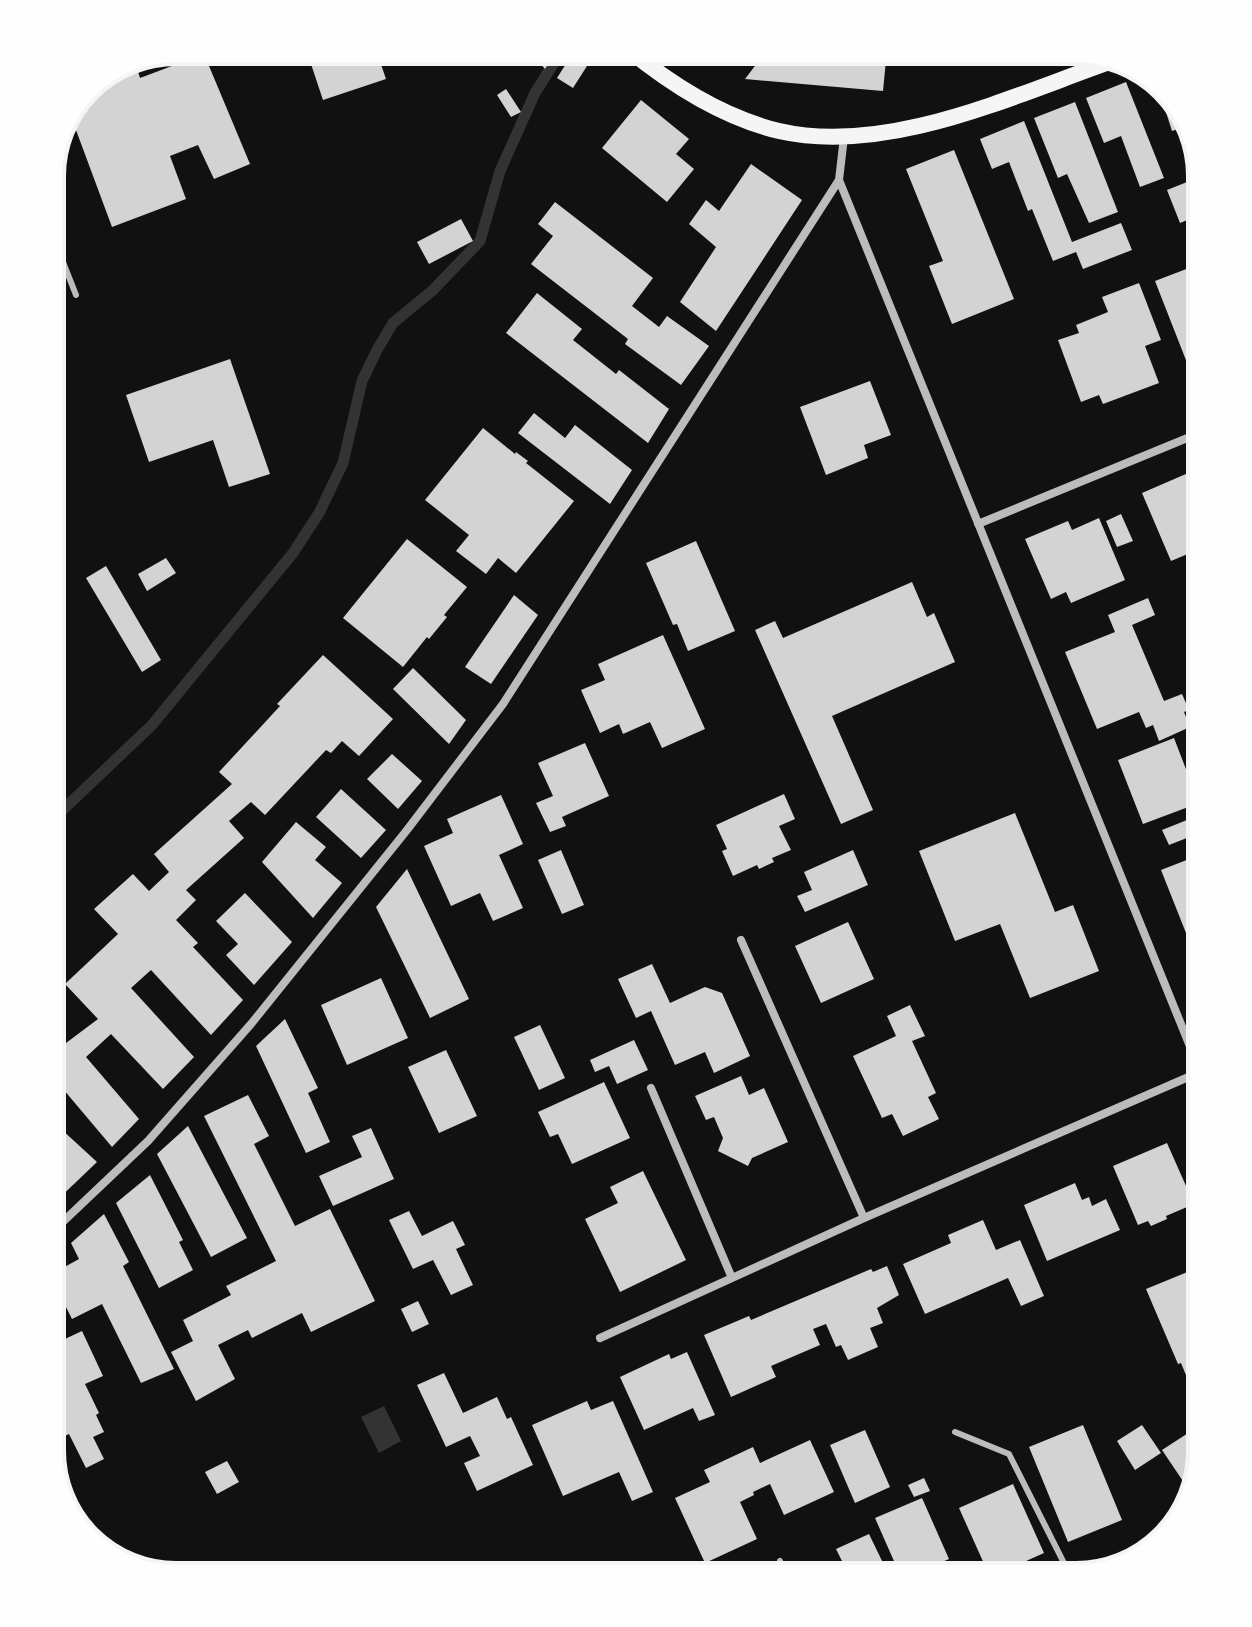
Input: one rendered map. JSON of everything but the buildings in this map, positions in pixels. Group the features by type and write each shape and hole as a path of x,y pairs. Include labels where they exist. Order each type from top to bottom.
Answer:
{"main road":[{"path":"648,64 672,81 747,121 778,131 844,137 904,128 956,115 1096,66"}],"street":[{"path":"64,1221 148,1141 251,1024 407,830 503,704 839,180 844,137"},
{"path":"839,180 1188,1042"},
{"path":"978,524 1188,438"},
{"path":"741,940 864,1218"},
{"path":"600,1338 864,1218 1188,1080"},
{"path":"651,1088 732,1278"}],"lane":[{"path":"64,265 76,295"},
{"path":"955,1432 1009,1454 1064,1563"}],"shaded area":[{"path":"384,1406 401,1441 379,1453 361,1417"}],"waterway":[{"path":"64,809 152,725 293,553 319,513 343,463 362,381 377,350 393,323 433,290 480,241 500,171 535,93 553,64"}]}
